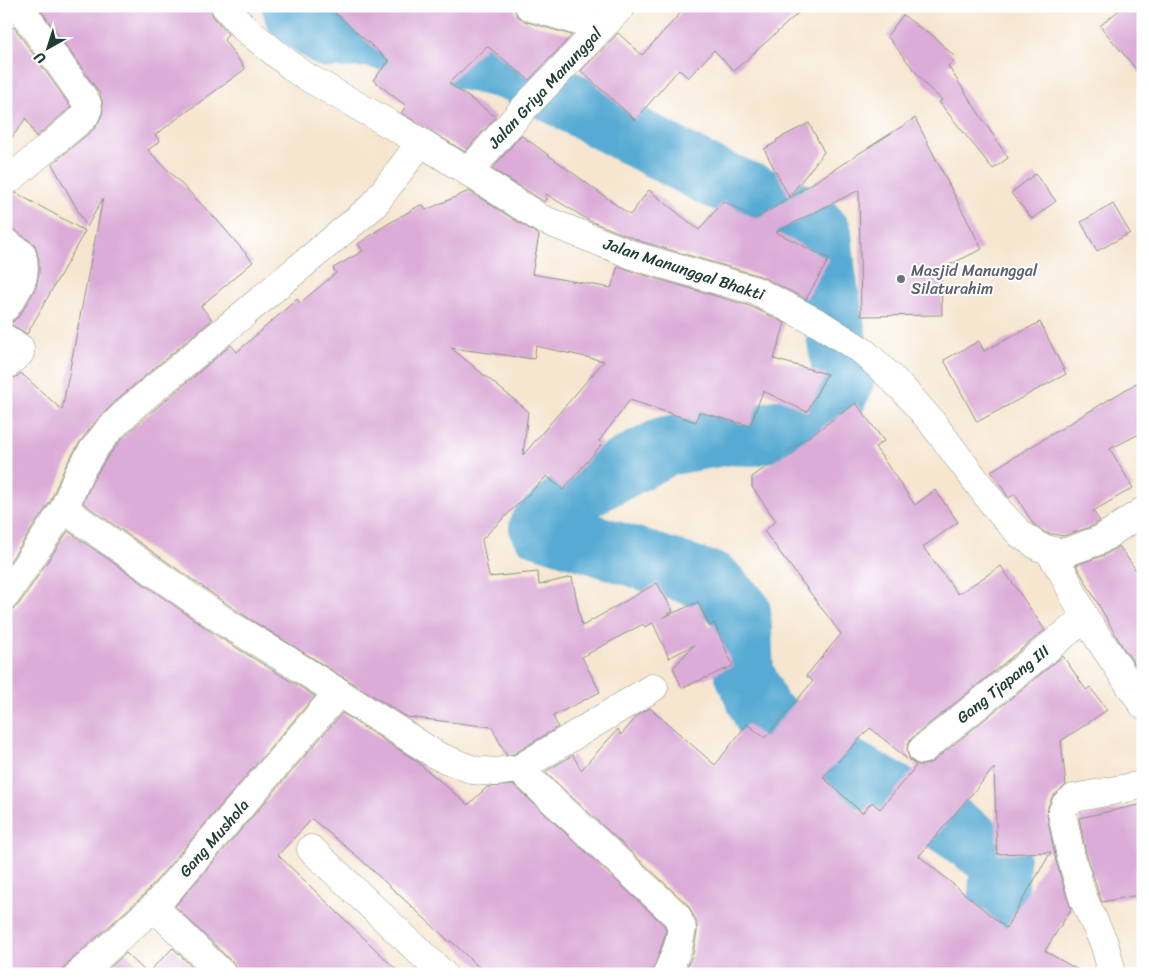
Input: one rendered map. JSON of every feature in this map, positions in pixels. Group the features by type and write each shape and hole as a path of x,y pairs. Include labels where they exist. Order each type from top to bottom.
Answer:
{"street":[{"path":"6,180 10,179 85,116 88,109 87,103 19,6"},
{"name":"Jalan Manunggal Bhakti","path":"225,6 243,27 300,73 421,142 542,219 638,257 756,291 820,324 864,352 931,421 1009,522 1028,540 1049,551"},
{"path":"529,6 601,28"},
{"name":"Jalan Griya Manunggal","path":"468,172 526,106 622,6"},
{"path":"6,595 64,509 78,473 107,432 131,408 373,206 421,142"},
{"path":"6,243 22,254 25,269 21,282 6,307"},
{"path":"6,339 20,348 20,353 6,365"},
{"path":"64,509 228,624 438,756 473,770 495,772 519,769 654,687"},
{"path":"1049,551 1067,552 1100,540 1143,511"},
{"path":"1049,551 1063,573 1085,618 1143,705"},
{"name":"Gang Tjapang III","path":"922,750 1085,618"},
{"name":"Gang Mushola","path":"79,974 154,907 339,692"},
{"path":"519,769 677,916 682,929 678,947 667,974"},
{"path":"1115,971 1083,898 1071,858 1062,813 1066,804 1074,798 1143,785"},
{"path":"311,849 443,974"},
{"path":"154,907 222,974"}],"building":[{"path":"45,6 210,6 213,16 228,34 224,40 245,69 155,135 160,141 148,150 217,220 253,262 201,306 212,320 121,396 95,422 66,465 50,502 6,567 6,380 16,377 21,373 62,410 103,198 87,227 52,164 95,128 102,115 103,106 100,94 40,9"},
{"path":"327,6 514,6 517,16 524,21 572,35 529,80 487,46 449,83 496,117 465,152 401,113 406,106 373,80 389,61"},
{"path":"687,6 806,6 734,71 714,50 688,78 679,69 635,120 581,71 618,33 642,55"},
{"path":"1124,6 1143,6 1143,77 1100,26"},
{"path":"903,15 927,33 928,31 956,58 948,66 1008,158 993,169 939,102 942,100 926,85 887,36"},
{"path":"14,27 71,107 36,137 26,118 6,146 6,32"},
{"path":"915,118 982,249 941,269 942,315 861,316 859,190 776,232 829,259 806,299 760,276 643,242 590,221 546,194 545,202 492,169 521,135 630,215 649,190 699,230 723,201 756,219"},
{"path":"809,123 824,152 789,197 764,149 777,142 776,140"},
{"path":"1035,174 1056,201 1032,219 1011,193"},
{"path":"469,191 539,235 532,274 611,288 618,266 750,306 785,323 774,359 827,374 807,412 763,391 750,426 699,412 696,422 630,400 599,441 602,444 563,490 547,476 482,539 489,577 538,572 539,585 572,577 582,626 657,583 673,611 662,618 698,602 710,627 714,623 733,666 682,688 673,668 694,645 669,658 653,623 645,627 643,624 582,657 600,692 553,716 558,727 514,754 506,755 492,727 407,717 237,611 83,503 93,480 106,459 119,442 142,420 231,345 237,352 297,299 300,303 336,273 333,268 363,251 358,244 422,204 426,210","holes":["536,346 604,361 523,455 528,411 451,348 534,359"]},
{"path":"16,193 85,231 27,334 6,323 14,321 19,316 36,287 39,272 39,260 35,245 15,230 6,228 6,195"},
{"path":"1113,204 1130,233 1097,251 1081,222"},
{"path":"1040,322 1066,374 977,422 944,360 979,341 984,351"},
{"path":"1143,379 1143,432 1110,449 1133,488 1093,511 1100,521 1093,526 1064,536 1046,533 1033,524 1015,494 1009,498 991,471"},
{"path":"856,403 884,441 875,447 915,505 935,490 958,522 923,547 958,594 1001,566 1045,630 912,738 908,744 907,752 910,760 917,765 932,762 1063,656 1086,690 1090,687 1107,710 1061,741 1066,785 1052,797 1047,816 1056,861 1071,909 1045,951 1085,974 684,974 693,953 697,932 697,923 688,905 545,772 573,755 581,770 618,729 621,735 638,715 650,708 715,765 747,724 765,738 813,681 806,676 841,634 764,531 776,521 752,487 752,477","holes":["870,728 916,766 880,809 872,802 862,813 823,777","994,768 997,854 1051,852 1006,928 919,856"]},
{"path":"68,531 219,637 315,696 143,896 69,962 59,974 6,974 6,610 13,609 19,604"},
{"path":"1119,546 1143,580 1143,676 1122,646 1076,565 1105,555"},
{"path":"342,713 415,760 468,805 487,787 514,785 664,925 666,930 652,974 486,974 357,856 312,819 278,855 401,974 237,974 237,969 233,963 175,906"},
{"path":"1143,804 1143,894 1102,902 1086,853 1079,818"},
{"path":"173,948 199,974 109,974 106,971 126,953 147,973"}],"waterway":[{"path":"292,6 295,15 329,38 368,37 516,72 712,177 805,215 822,234 826,275 844,382 830,409 803,424 752,436 729,435 666,446 578,492 539,527 713,582 741,611 744,672 763,715 833,760 948,824 1000,861 998,897 973,974"}],"place":[{"name":"Masjid Manunggal Silaturahim","path":"901,279"}]}
